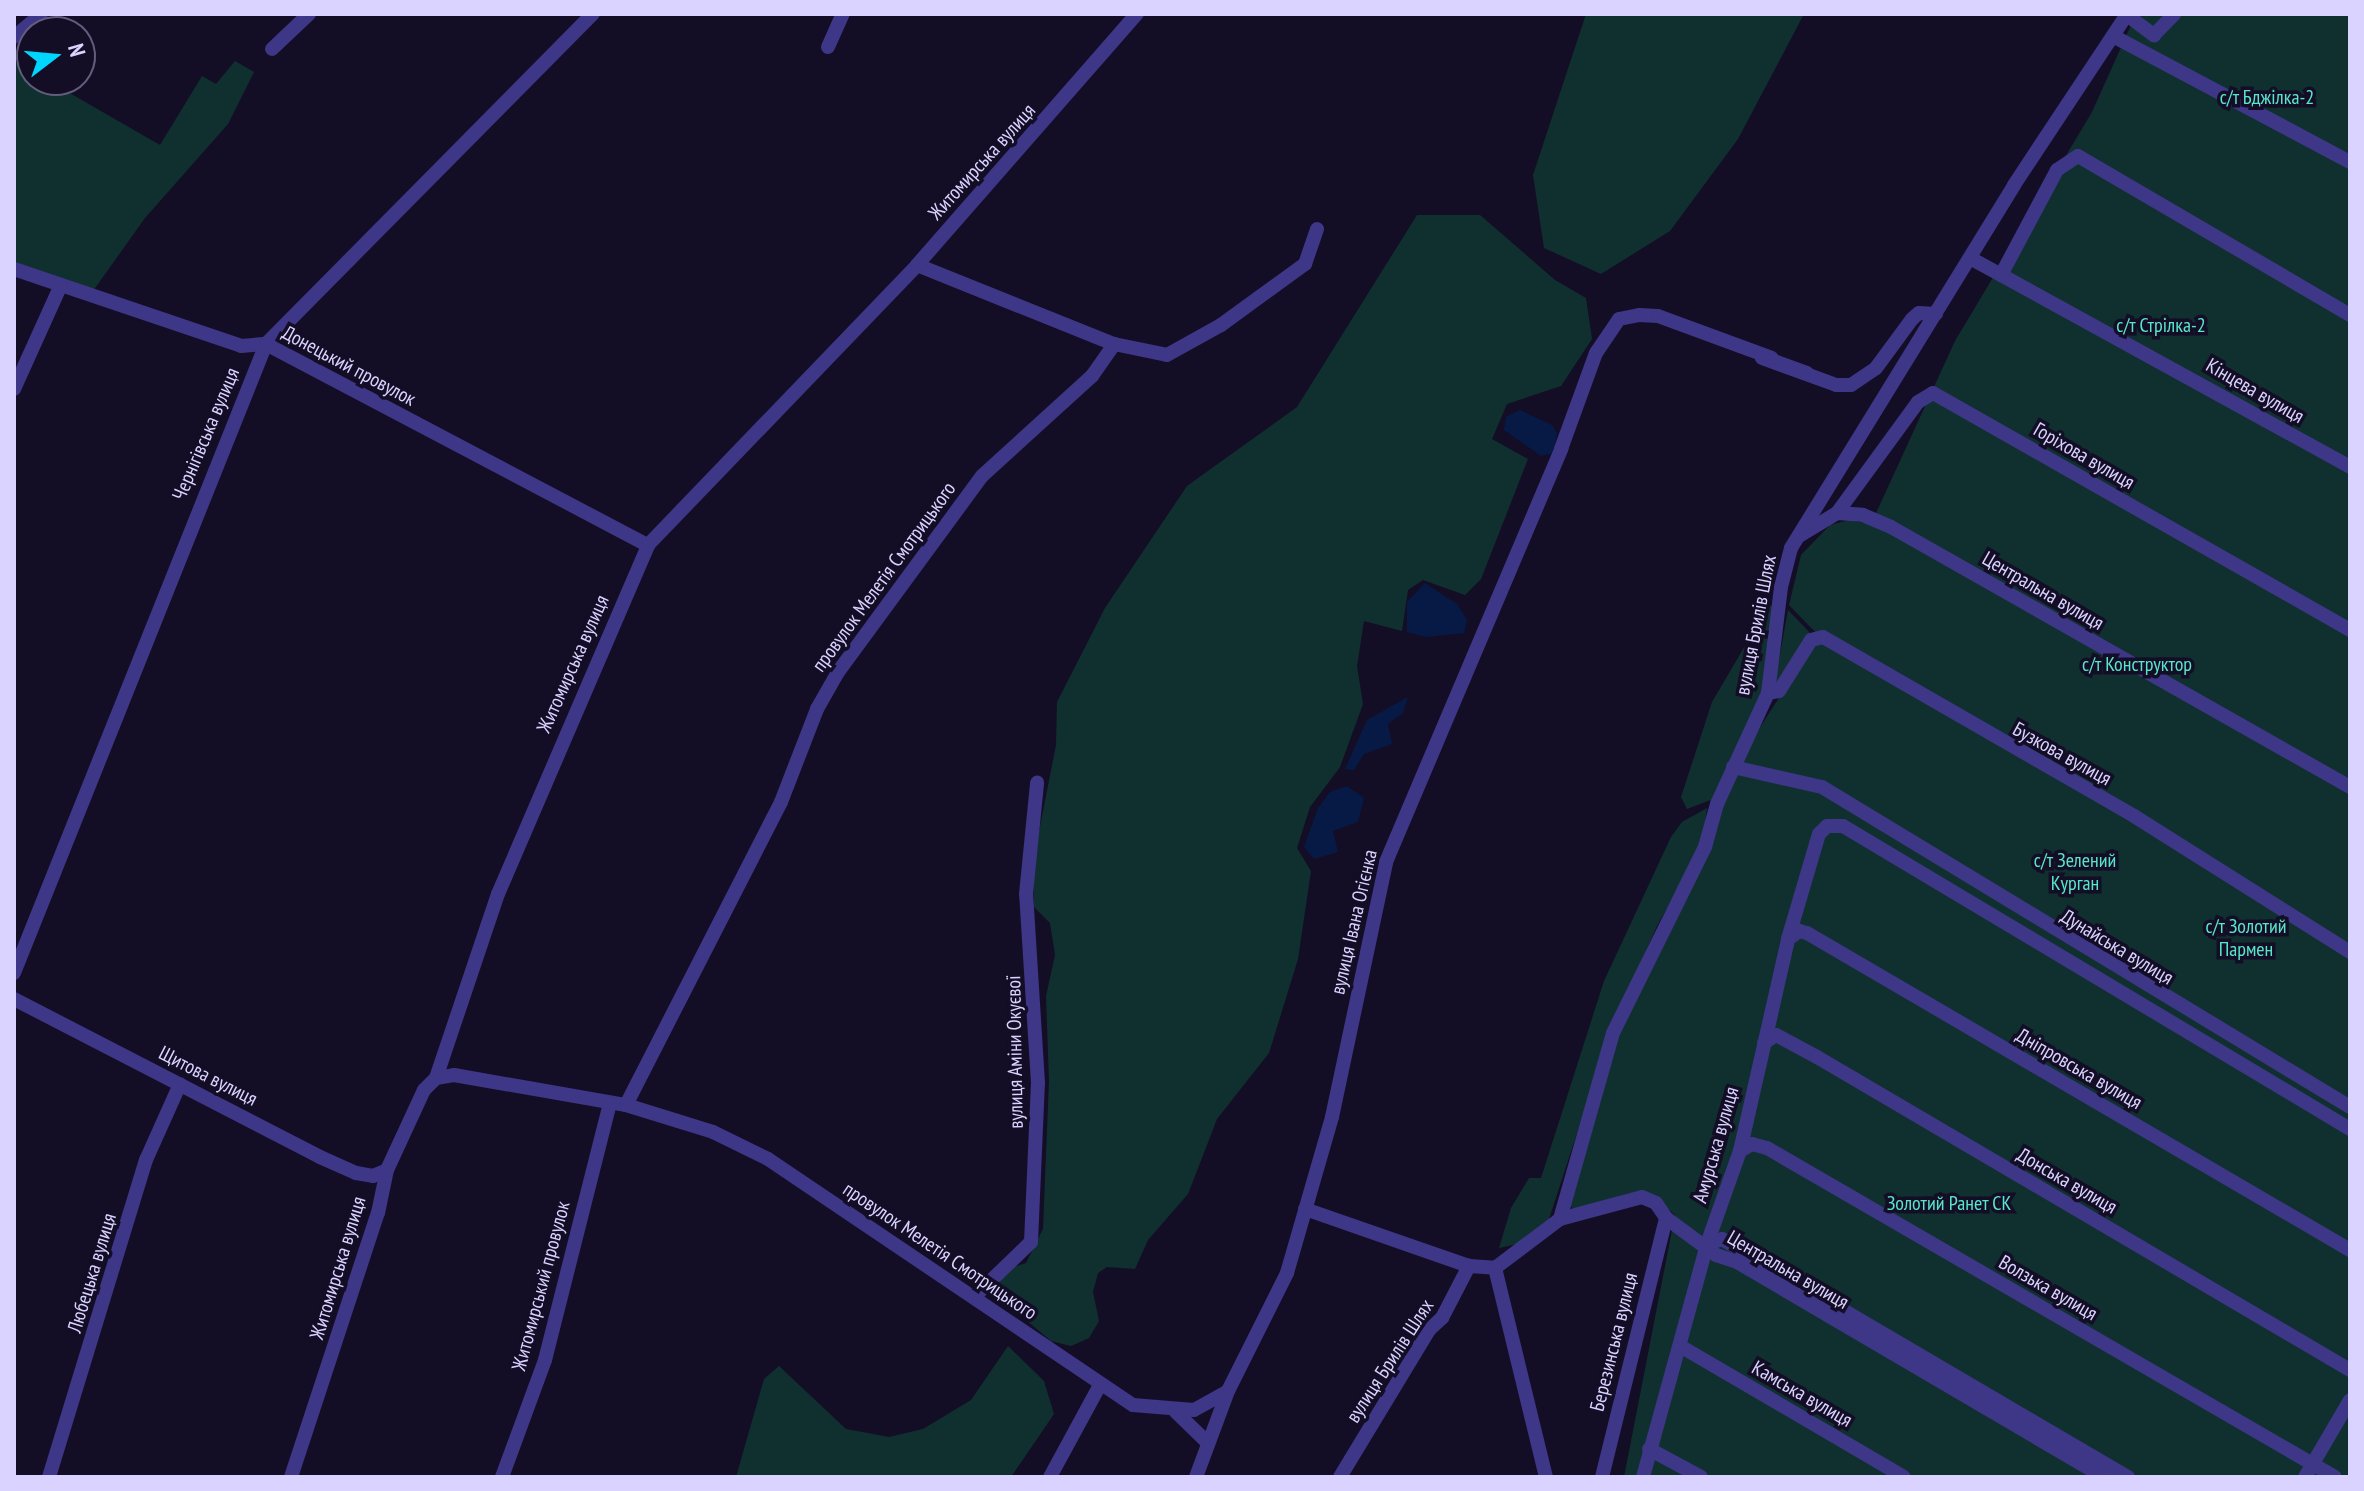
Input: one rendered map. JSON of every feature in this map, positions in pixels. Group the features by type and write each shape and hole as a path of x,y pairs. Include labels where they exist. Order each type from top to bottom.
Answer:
{"street":[{"path":"14,37 41,14"},
{"path":"272,49 309,14"},
{"name":"Чернігівська вулиця","path":"14,973 266,344 593,14"},
{"path":"828,47 843,14"},
{"name":"Житомирська вулиця","path":"291,1477 378,1213 387,1170 424,1090 436,1078 498,894 648,545 917,265 1137,14"},
{"path":"2127,15 2154,35 2174,14"},
{"name":"вулиця Брилів Шлях","path":"1560,1219 1613,1033 1705,847 1733,767 1768,693 1781,587 1799,536 1972,259 2014,185 2127,15"},
{"path":"2113,36 2350,162"},
{"path":"2001,275 2057,170 2078,156 2350,315"},
{"path":"917,265 1114,344 1167,355 1221,325 1305,264 1317,229"},
{"name":"Кінцева вулиця","path":"1972,259 2350,467"},
{"name":"Донецький провулок","path":"14,269 241,346 266,344 648,545"},
{"path":"14,389 61,285"},
{"path":"1642,315 1843,386 1876,368 1919,313 1936,314"},
{"path":"1642,315 1658,316 1772,358 1659,320 1642,315"},
{"path":"1642,315 1791,366 1807,373 1748,352 1642,315"},
{"name":"вулиця Івана Огієнка","path":"1196,1477 1228,1391 1287,1273 1332,1117 1386,862 1561,449 1596,353 1619,319 1642,315"},
{"name":"провулок Мелетія Смотрицького","path":"626,1105 781,802 817,709 838,672 982,476 1092,376 1114,344"},
{"name":"Горіхова вулиця","path":"1837,513 1918,402 1933,393 2350,630"},
{"path":"1799,536 1837,513"},
{"name":"Центральна вулиця","path":"1837,513 1863,515 1891,527 2350,787"},
{"name":"Бузкова вулиця","path":"1768,693 1779,691 1811,640 1823,637 2134,816 2350,952"},
{"name":"Дунайська вулиця","path":"1733,767 1822,787 2350,1107"},
{"name":"вулиця Аміни Окуєвої","path":"974,1297 1031,1242 1038,1083 1026,894 1037,783"},
{"name":"Дунайська вулиця","path":"1827,826 1843,826 2350,1129"},
{"name":"Амурська вулиця","path":"1643,1477 1707,1244 1740,1151 1788,939 1819,834 1827,826"},
{"name":"Дніпровська вулиця","path":"1788,939 1799,931 1807,933 2350,1250"},
{"name":"Щитова вулиця","path":"14,999 356,1173 373,1176 387,1170"},
{"name":"Донська вулиця","path":"1764,1043 1776,1035 1817,1057 2350,1370"},
{"name":"провулок Мелетія Смотрицького","path":"436,1078 454,1075 626,1105 701,1127 768,1159 1133,1405 1176,1412 1211,1404 1228,1391"},
{"name":"Любецька вулиця","path":"49,1477 146,1160 180,1084"},
{"name":"Житомирський провулок","path":"502,1477 545,1360 610,1103"},
{"name":"Волзька вулиця","path":"1740,1151 1752,1144 1767,1148 2309,1470 2335,1477"},
{"path":"1305,1209 1469,1266 1495,1268 1560,1219 1642,1197 1656,1203 1666,1218 1707,1244"},
{"name":"Березинська вулиця","path":"1602,1477 1666,1218"},
{"name":"Центральна вулиця","path":"2104,1477 1737,1262 1716,1255 1707,1244 1722,1239 2128,1477"},
{"name":"вулиця Брилів Шлях","path":"1340,1477 1429,1330 1442,1318 1469,1266"},
{"path":"1495,1268 1546,1477"},
{"name":"Камська вулиця","path":"1680,1346 1904,1477"},
{"path":"1050,1477 1100,1385"},
{"path":"2309,1470 2350,1400"},
{"path":"1176,1412 1207,1442"},
{"path":"1649,1449 1701,1477"},
{"path":"1533,1477 1542,1451"}],"green space":[{"path":"1586,14 1804,14 1738,139 1670,231 1601,274 1544,248 1533,175"},
{"path":"2136,14 2350,14 2350,1477 1624,1477 1675,1215 1649,1193 1630,1193 1575,1210 1570,1206 1618,1032 1746,749 1819,636 1789,605 1801,555 1830,525 1849,520 1871,524 1955,341 2092,112"},
{"path":"14,61 16,96 75,96 160,145 202,76 216,84 235,61 254,72 228,124 145,218 93,291 14,262"},
{"path":"1417,215 1480,215 1555,280 1586,298 1592,339 1561,386 1507,404 1492,439 1528,459 1481,579 1465,595 1423,580 1408,590 1402,631 1364,621 1357,666 1363,704 1340,767 1310,807 1297,848 1311,871 1298,959 1269,1053 1217,1119 1188,1194 1148,1240 1135,1269 1107,1267 1098,1273 1093,1292 1099,1321 1089,1338 1071,1346 1051,1341 993,1292 1001,1271 1026,1263 1043,1229 1049,1081 1046,996 1055,955 1050,923 1034,907 1033,862 1056,745 1057,702 1105,608 1187,486 1297,407"},
{"path":"1769,605 1774,607 1763,695 1716,798 1687,809 1681,797 1712,702"},
{"path":"1788,610 1812,635 1776,688 1776,676"},
{"path":"1707,808 1703,842 1657,926 1611,1029 1549,1219 1522,1243 1499,1248 1511,1208 1529,1178 1541,1178 1604,981 1671,837 1682,822"},
{"path":"1008,1346 1044,1381 1054,1414 1011,1477 736,1477 764,1379 779,1366 846,1429 889,1437 923,1429 971,1400"}],"water":[{"path":"1520,410 1552,425 1557,433 1553,453 1541,456 1504,430 1506,417"},
{"path":"1425,583 1457,604 1467,620 1464,633 1426,637 1407,632 1407,602"},
{"path":"1408,697 1403,713 1388,724 1392,744 1364,754 1354,770 1345,769 1367,720"},
{"path":"1347,786 1364,798 1358,822 1333,831 1338,852 1314,859 1304,847 1318,808 1330,792"}],"park label":[{"name":"с/т Бджілка-2","path":"2267,97"},
{"name":"с/т Стрілка-2","path":"2161,325"},
{"name":"с/т Конструктор","path":"2137,664"},
{"name":"с/т Зелений Курган","path":"2075,872"},
{"name":"с/т Золотий Пармен","path":"2246,938"},
{"name":"Золотий Ранет СК","path":"1949,1203"}]}
